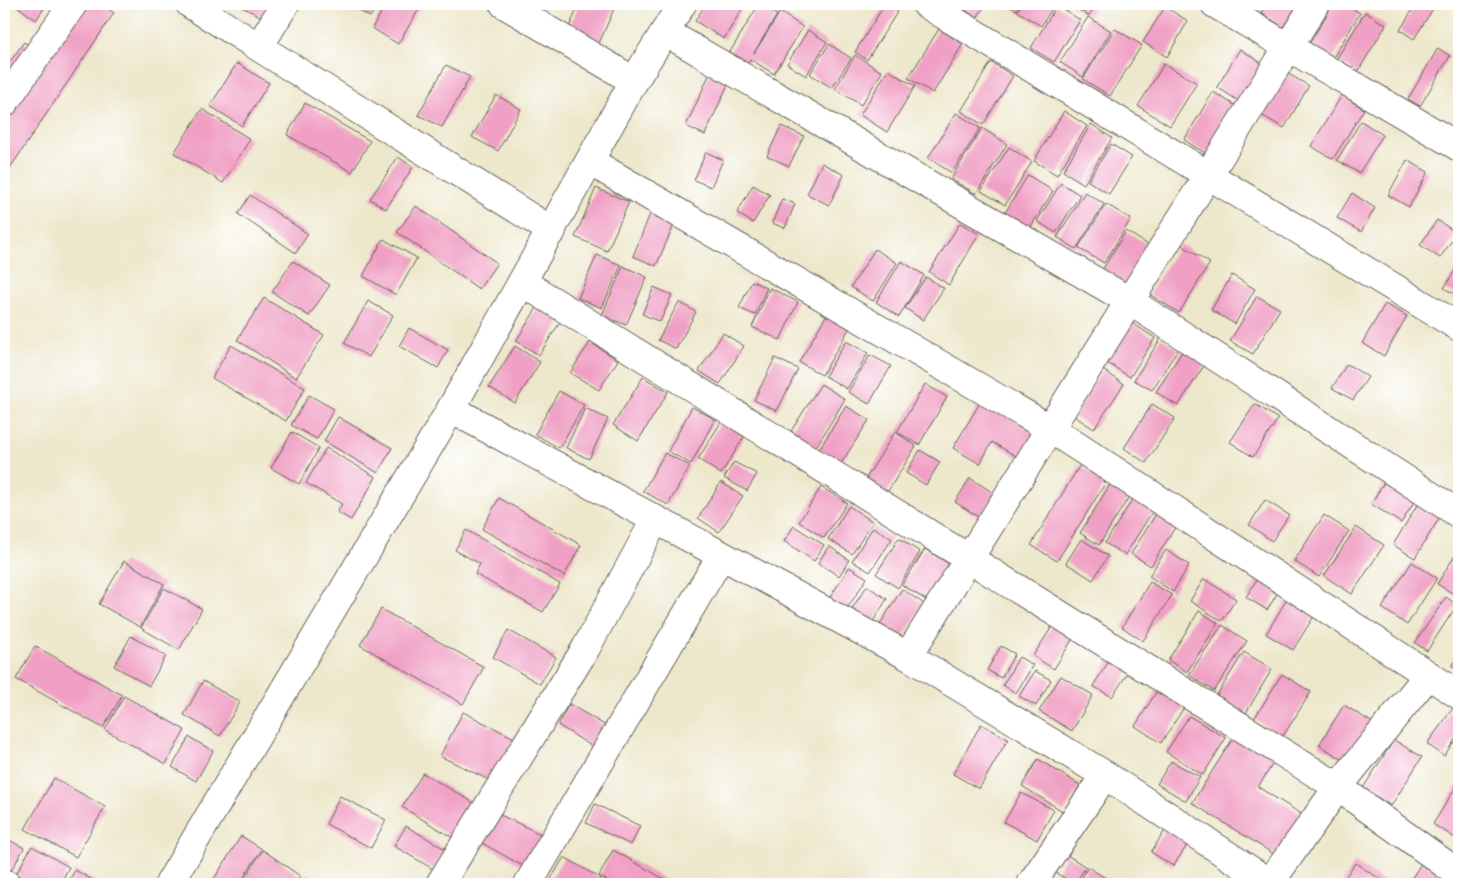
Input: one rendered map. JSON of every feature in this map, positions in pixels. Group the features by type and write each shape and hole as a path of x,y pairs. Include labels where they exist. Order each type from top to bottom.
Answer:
{"street":[{"path":"4,103 72,4"},
{"path":"190,4 552,231"},
{"path":"259,47 285,4"},
{"path":"504,4 634,81"},
{"path":"169,884 451,409 591,162 634,81 682,4"},
{"path":"926,4 1459,327"},
{"path":"1216,4 1459,147"},
{"path":"908,656 970,559 1128,300 1209,175 1315,4"},
{"path":"665,32 1128,300 1459,514"},
{"path":"591,162 1050,428 1459,695"},
{"path":"522,282 1338,787 1459,874"},
{"path":"451,409 908,656 1105,775 1270,884 1338,787 1428,675"},
{"path":"440,884 586,648 655,520"},
{"path":"528,884 721,556"},
{"path":"1031,884 1105,775"}],"building":[{"path":"14,4 47,4 36,20"},
{"path":"83,4 100,4 114,13 4,177 4,122"},
{"path":"241,4 274,4 266,19 240,6"},
{"path":"355,4 379,4 370,17 353,7"},
{"path":"386,4 422,4 398,44 372,28"},
{"path":"579,4 616,4 597,48 566,35"},
{"path":"706,4 745,4 724,39 695,21"},
{"path":"759,4 777,15 754,53 780,12 803,27 774,74 750,59 748,62 730,52"},
{"path":"885,4 901,6 867,60 855,52"},
{"path":"957,4 986,4 977,18"},
{"path":"1006,4 1020,4 1016,10"},
{"path":"1022,4 1055,4 1041,26 1017,11"},
{"path":"1070,4 1097,4 1089,16"},
{"path":"1266,4 1298,4 1283,27 1261,13"},
{"path":"1333,4 1345,4 1360,13 1333,58 1309,44"},
{"path":"1416,4 1436,4 1414,39 1400,30"},
{"path":"1057,5 1080,20 1054,62 1031,48"},
{"path":"1165,7 1188,21 1167,57 1143,42"},
{"path":"1365,12 1386,25 1357,73 1336,60"},
{"path":"1088,17 1111,31 1083,77 1060,62"},
{"path":"939,29 963,44 933,93 908,78"},
{"path":"1115,29 1142,45 1110,96 1083,79"},
{"path":"808,30 827,42 806,76 787,64"},
{"path":"24,42 35,50 10,83 4,78 4,70"},
{"path":"829,44 851,58 832,88 810,74"},
{"path":"1438,48 1450,56 1420,106 1408,99"},
{"path":"1240,49 1263,64 1240,102 1217,87"},
{"path":"855,55 882,72 861,105 835,89"},
{"path":"991,62 1013,76 983,125 961,111"},
{"path":"237,63 269,83 242,126 210,106"},
{"path":"1164,64 1197,83 1170,126 1138,106"},
{"path":"446,65 470,77 442,127 418,115"},
{"path":"888,70 915,86 887,132 860,115"},
{"path":"1282,70 1309,86 1284,128 1256,112"},
{"path":"710,73 729,82 705,135 686,126"},
{"path":"1213,92 1238,107 1208,155 1184,140"},
{"path":"496,95 521,109 498,151 472,137"},
{"path":"1342,95 1364,109 1333,159 1311,146"},
{"path":"305,103 370,141 352,172 287,135"},
{"path":"202,109 250,139 223,183 174,153"},
{"path":"1064,111 1087,126 1057,175 1034,161"},
{"path":"956,113 980,128 952,173 928,158"},
{"path":"1361,121 1383,135 1359,173 1337,160"},
{"path":"1091,124 1112,138 1084,184 1063,171"},
{"path":"781,126 804,136 789,166 767,156"},
{"path":"982,128 1007,144 976,194 951,179"},
{"path":"1111,144 1132,157 1109,194 1088,181"},
{"path":"1009,147 1032,162 1005,205 981,191"},
{"path":"706,152 723,160 711,187 694,180"},
{"path":"398,157 413,167 386,209 370,199"},
{"path":"1407,160 1428,172 1409,207 1388,195"},
{"path":"822,163 844,175 829,205 807,194"},
{"path":"1028,175 1053,191 1025,236 1000,221"},
{"path":"1061,183 1080,195 1056,233 1037,221"},
{"path":"753,185 770,195 753,223 737,213"},
{"path":"596,188 629,202 607,251 575,237"},
{"path":"1085,192 1104,204 1076,249 1057,237"},
{"path":"1352,193 1375,208 1361,232 1337,218"},
{"path":"250,195 308,234 296,253 238,214"},
{"path":"782,199 795,204 785,228 772,223"},
{"path":"1106,204 1131,219 1104,263 1078,248"},
{"path":"416,206 497,263 479,289 397,232"},
{"path":"650,214 674,225 656,266 633,256"},
{"path":"1437,220 1457,233 1440,258 1420,245"},
{"path":"960,223 979,234 949,285 929,272"},
{"path":"1126,231 1150,246 1123,290 1099,275"},
{"path":"383,239 417,258 396,295 363,276"},
{"path":"1180,244 1210,263 1179,313 1149,294"},
{"path":"875,249 897,263 873,301 851,287"},
{"path":"597,255 621,265 602,308 578,298"},
{"path":"293,261 330,285 309,316 272,292"},
{"path":"901,261 924,275 899,317 876,302"},
{"path":"1459,264 1459,297 1444,288"},
{"path":"623,266 647,277 626,325 602,315"},
{"path":"1232,275 1255,289 1235,324 1211,310"},
{"path":"926,277 944,288 923,320 905,308"},
{"path":"752,281 767,288 755,315 739,308"},
{"path":"654,287 672,295 660,322 642,314"},
{"path":"770,288 798,302 780,340 752,327"},
{"path":"1257,296 1280,309 1253,354 1230,341"},
{"path":"264,298 324,335 296,378 237,340"},
{"path":"543,298 566,313 539,355 516,341"},
{"path":"368,301 393,315 369,357 344,343"},
{"path":"679,302 696,312 676,349 658,340"},
{"path":"1385,304 1407,316 1384,356 1362,343"},
{"path":"830,309 853,322 822,375 799,362"},
{"path":"1129,321 1155,338 1130,377 1103,360"},
{"path":"409,328 448,350 438,368 399,346"},
{"path":"723,333 744,346 720,384 699,371"},
{"path":"1161,338 1178,349 1152,390 1134,380"},
{"path":"846,341 868,353 847,389 825,376"},
{"path":"590,342 618,360 599,390 570,373"},
{"path":"231,345 305,388 286,421 212,378"},
{"path":"515,346 540,362 515,403 489,387"},
{"path":"1185,347 1207,361 1178,406 1156,392"},
{"path":"870,355 891,366 869,404 848,392"},
{"path":"775,358 798,369 777,411 754,400"},
{"path":"1347,364 1368,377 1353,400 1332,388"},
{"path":"1103,370 1124,384 1094,429 1074,416"},
{"path":"643,377 668,392 638,441 613,425"},
{"path":"821,384 845,399 816,447 791,431"},
{"path":"925,384 947,397 919,445 897,432"},
{"path":"559,391 584,405 559,448 535,434"},
{"path":"309,395 334,409 317,439 291,425"},
{"path":"981,401 1035,432 1019,458 992,442 980,464 953,448"},
{"path":"1152,404 1175,418 1146,463 1124,448"},
{"path":"1255,404 1278,419 1253,457 1230,442"},
{"path":"846,406 869,420 840,465 818,451"},
{"path":"692,407 715,419 691,464 668,451"},
{"path":"585,408 608,419 589,459 566,448"},
{"path":"338,417 392,448 378,473 324,441"},
{"path":"721,422 744,437 721,474 698,459"},
{"path":"292,432 319,448 299,484 271,468"},
{"path":"895,432 916,446 885,496 863,483"},
{"path":"326,448 376,477 351,520 337,512 342,504 306,483"},
{"path":"920,450 940,462 926,485 906,473"},
{"path":"665,453 690,466 668,505 643,491"},
{"path":"734,462 757,474 747,491 724,478"},
{"path":"1080,465 1106,482 1057,561 1031,545"},
{"path":"970,478 995,494 980,518 955,502"},
{"path":"1386,479 1416,499 1401,523 1371,504"},
{"path":"721,482 743,496 719,532 698,518"},
{"path":"1111,483 1130,495 1099,545 1080,533"},
{"path":"821,487 847,503 824,538 799,522"},
{"path":"1134,497 1154,509 1125,555 1105,543"},
{"path":"499,498 581,545 564,576 482,529"},
{"path":"1265,500 1289,515 1272,541 1249,525"},
{"path":"1419,502 1441,515 1415,558 1393,545"},
{"path":"849,506 873,522 852,554 828,539"},
{"path":"1159,509 1179,521 1151,566 1131,554"},
{"path":"1324,515 1349,531 1319,577 1294,561"},
{"path":"794,526 824,545 814,561 784,541"},
{"path":"873,527 892,539 870,572 852,561"},
{"path":"1356,527 1384,545 1352,594 1324,576"},
{"path":"466,530 560,584 543,612 475,574 480,564 455,550"},
{"path":"899,538 920,552 898,588 876,574"},
{"path":"1081,539 1108,556 1093,580 1066,563"},
{"path":"829,546 849,560 839,576 818,563"},
{"path":"925,549 949,564 926,600 902,585"},
{"path":"1459,549 1459,592 1457,596 1437,584"},
{"path":"1166,550 1189,565 1173,592 1149,576"},
{"path":"124,561 164,584 140,627 99,604"},
{"path":"1412,562 1437,578 1407,625 1382,608"},
{"path":"849,567 867,578 846,610 829,599"},
{"path":"1261,573 1282,586 1267,610 1246,597"},
{"path":"1204,579 1236,599 1222,621 1190,601"},
{"path":"1150,582 1172,595 1143,641 1122,627"},
{"path":"867,586 887,599 872,623 851,610"},
{"path":"164,588 202,609 179,650 141,628"},
{"path":"902,589 924,604 901,640 879,626"},
{"path":"1290,594 1317,611 1293,650 1266,634"},
{"path":"1446,597 1457,605 1427,651 1415,643"},
{"path":"381,609 484,667 463,704 360,645"},
{"path":"1199,611 1218,623 1187,672 1168,660"},
{"path":"1055,622 1075,635 1054,669 1033,656"},
{"path":"1222,625 1247,641 1214,691 1189,675"},
{"path":"508,630 556,657 540,684 493,657"},
{"path":"131,636 166,656 149,686 114,666"},
{"path":"35,646 122,695 103,728 16,679"},
{"path":"1001,646 1015,654 1001,678 987,670"},
{"path":"1244,652 1272,669 1246,713 1217,695"},
{"path":"1114,653 1133,665 1112,697 1093,686"},
{"path":"1459,655 1459,671 1452,666"},
{"path":"1019,657 1033,665 1016,693 1003,685"},
{"path":"1035,671 1051,680 1036,706 1019,696"},
{"path":"1282,674 1311,692 1283,736 1254,719"},
{"path":"1061,676 1093,695 1072,731 1039,711"},
{"path":"203,681 240,702 220,736 184,715"},
{"path":"1160,686 1187,703 1161,743 1135,726"},
{"path":"124,696 185,730 166,764 105,730"},
{"path":"1459,700 1459,734 1444,756 1427,744"},
{"path":"569,704 608,727 596,749 558,725"},
{"path":"1344,705 1373,723 1348,763 1319,745"},
{"path":"463,712 514,738 491,781 440,756"},
{"path":"1189,716 1226,738 1203,775 1166,752"},
{"path":"981,724 1008,739 979,789 953,774"},
{"path":"1237,732 1277,757 1258,787 1303,815 1277,856 1192,803"},
{"path":"189,737 213,751 196,781 172,767"},
{"path":"1394,740 1422,757 1391,806 1363,788"},
{"path":"1038,759 1080,785 1064,812 1022,786"},
{"path":"1171,761 1200,777 1186,801 1157,784"},
{"path":"423,773 476,804 455,839 402,807"},
{"path":"54,778 105,807 76,857 25,829"},
{"path":"1459,782 1459,831 1455,838 1433,824"},
{"path":"1021,793 1054,810 1037,840 1004,822"},
{"path":"340,796 386,820 371,848 326,824"},
{"path":"595,804 640,826 631,845 586,823"},
{"path":"498,814 547,837 530,870 482,843"},
{"path":"1170,823 1192,838 1173,866 1151,852"},
{"path":"406,826 445,849 433,869 394,846"},
{"path":"241,836 262,849 239,884 223,884 214,879"},
{"path":"4,837 24,848 10,873 4,869"},
{"path":"32,846 69,867 60,884 34,884 16,874"},
{"path":"263,850 300,876 294,884 241,884"},
{"path":"613,850 673,884 614,884 599,876"},
{"path":"1067,855 1086,867 1074,884 1056,873"},
{"path":"564,857 600,878 597,884 548,884"},
{"path":"1422,862 1458,884 1408,884"},
{"path":"1355,863 1388,884 1341,884"},
{"path":"1088,867 1110,881 1108,884 1078,884"},
{"path":"75,870 100,884 67,884"},
{"path":"306,878 316,884 302,884"}]}
